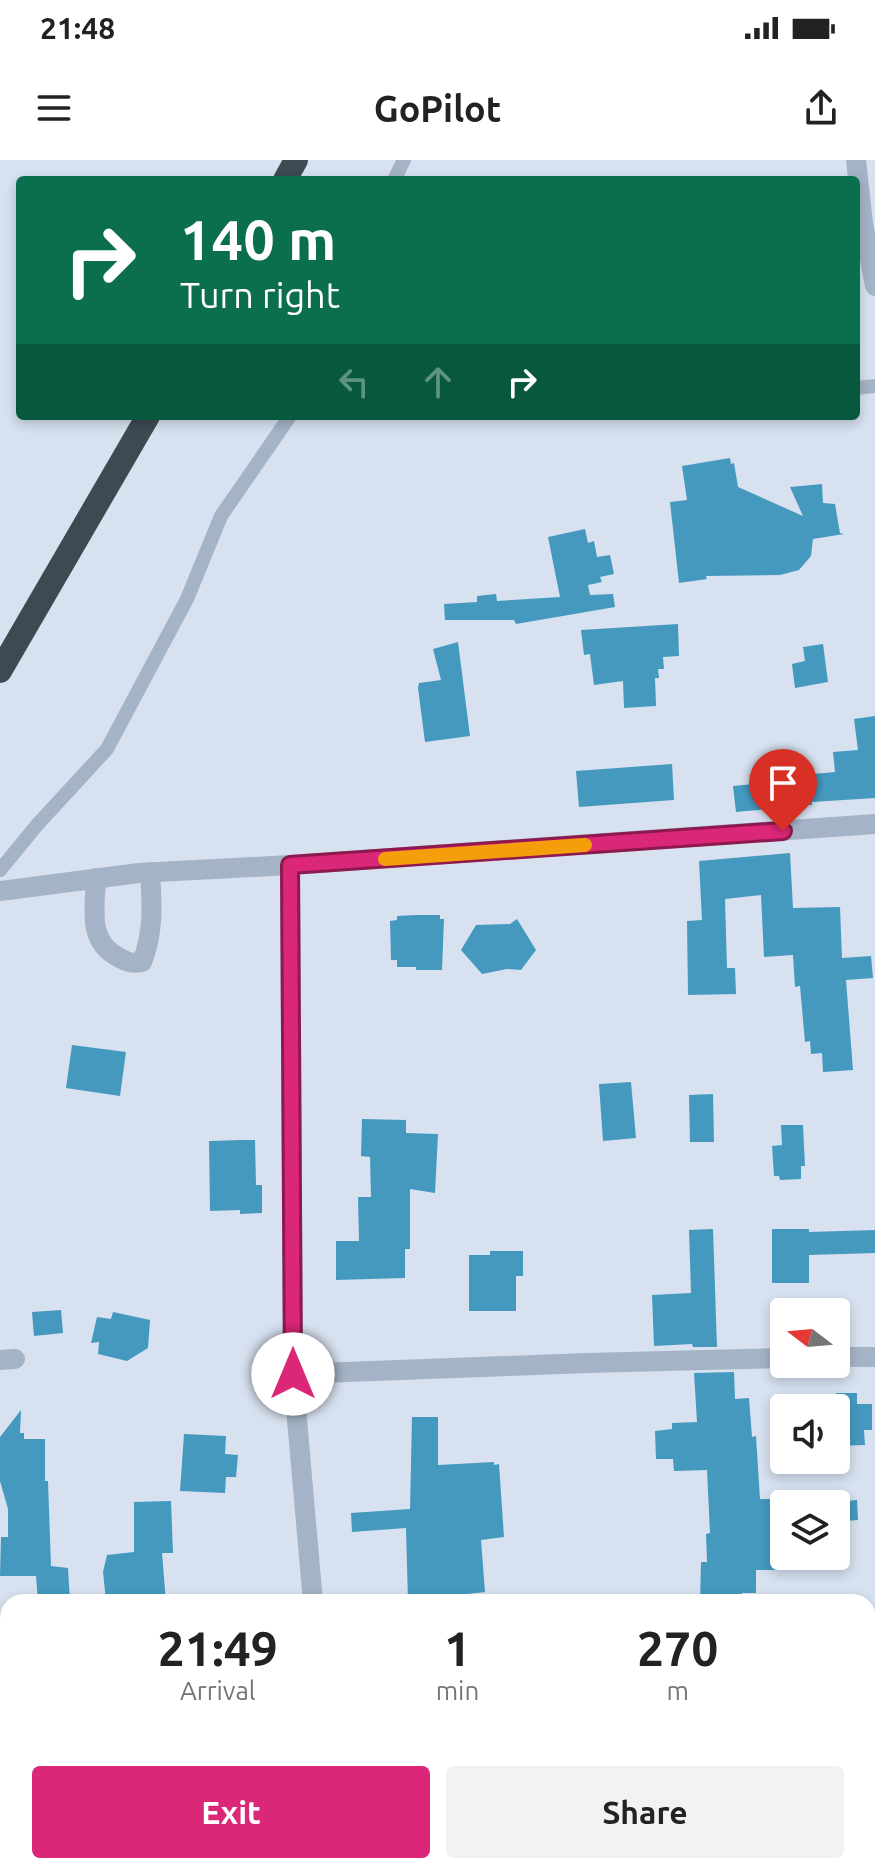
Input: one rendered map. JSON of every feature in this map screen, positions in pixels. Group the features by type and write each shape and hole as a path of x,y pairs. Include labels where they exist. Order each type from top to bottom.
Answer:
{"highway":[{"path":"0,671 146,420"}],"street":[{"path":"860,196 875,286"},
{"path":"0,891 150,872 875,824"},
{"path":"290,865 293,1374 312,1594"},
{"path":"96,878 94,916 98,938 105,949 132,964 142,962 149,945 153,915 150,872"},
{"path":"850,1357 875,1357"},
{"path":"293,1374 770,1358"}],"lane":[{"path":"0,870 107,749 187,599 221,516 287,420"}],"building":[{"path":"730,458 731,464 734,463 738,487 803,516 790,487 822,484 823,503 835,504 840,533 844,534 813,539 811,556 799,570 780,575 706,576 707,579 679,583 670,502 687,500 682,466"},
{"path":"585,529 588,543 594,541 597,557 610,555 614,574 600,577 602,582 588,585 590,595 613,594 615,607 516,624 514,620 445,620 444,604 477,602 477,596 496,594 497,601 560,597 548,537"},
{"path":"678,624 679,656 663,657 664,669 658,669 659,678 655,678 656,706 624,708 623,681 594,685 590,654 584,655 581,630"},
{"path":"458,642 470,736 425,742 419,683 441,680 433,649"},
{"path":"823,644 828,682 795,688 792,664 805,661 803,647"},
{"path":"875,716 875,798 736,812 733,786 814,778 813,774 835,772 833,752 858,750 854,719"},
{"path":"672,764 674,800 579,807 576,771"},
{"path":"790,853 793,908 840,907 842,958 871,956 873,978 846,980 853,1070 823,1072 822,1053 811,1054 810,1041 805,1042 800,986 795,987 793,955 764,957 761,895 725,899 727,968 735,968 736,994 688,995 687,921 702,920 699,861"},
{"path":"440,915 440,919 444,919 442,970 397,967 397,960 391,960 390,921 397,920 397,916"},
{"path":"517,919 536,950 521,970 507,969 482,974 461,950 476,925 510,924"},
{"path":"72,1045 126,1052 120,1096 66,1088"},
{"path":"631,1082 636,1138 603,1141 599,1084"},
{"path":"713,1094 714,1142 690,1142 689,1095"},
{"path":"362,1119 406,1120 406,1133 438,1134 435,1193 410,1189 410,1249 405,1249 405,1278 336,1280 336,1241 359,1241 358,1197 371,1197 370,1157 361,1156"},
{"path":"781,1125 803,1125 805,1166 801,1166 801,1179 780,1180 779,1176 774,1176 772,1146 782,1145"},
{"path":"255,1140 256,1185 262,1185 262,1213 210,1211 209,1141"},
{"path":"713,1229 717,1347 693,1347 692,1344 654,1346 652,1295 691,1293 689,1230"},
{"path":"772,1229 809,1229 809,1232 875,1230 875,1253 809,1255 809,1283 772,1283"},
{"path":"490,1251 523,1251 523,1276 516,1276 516,1311 469,1311 469,1255 490,1255"},
{"path":"61,1310 63,1333 34,1336 32,1312"},
{"path":"113,1312 150,1320 148,1348 127,1361 98,1354 99,1342 91,1343 97,1317 111,1319"},
{"path":"734,1372 735,1399 749,1398 752,1437 756,1436 760,1499 770,1499 770,1570 756,1570 756,1593 700,1594 701,1562 707,1562 706,1534 710,1533 707,1470 674,1471 673,1459 656,1459 655,1431 672,1429 672,1423 697,1422 694,1373"},
{"path":"857,1393 857,1404 872,1404 872,1430 864,1430 865,1445 850,1446 850,1394 836,1394"},
{"path":"21,1410 20,1433 24,1433 24,1439 45,1439 51,1566 68,1568 70,1594 37,1594 36,1576 0,1576 1,1537 8,1537 8,1509 0,1481 0,1437"},
{"path":"412,1417 438,1417 438,1465 499,1464 504,1537 481,1540 485,1592 408,1594 406,1528 352,1532 351,1513 410,1509"},
{"path":"184,1434 226,1436 225,1454 238,1455 236,1477 226,1477 225,1493 180,1491"},
{"path":"857,1500 858,1520 850,1521 850,1501"},
{"path":"171,1501 173,1553 162,1553 165,1594 105,1594 103,1572 107,1555 134,1552 134,1502"}],"slow traffic":[{"path":"385,859 585,845"}],"route":[{"path":"293,1374 290,865 783,831"}]}
